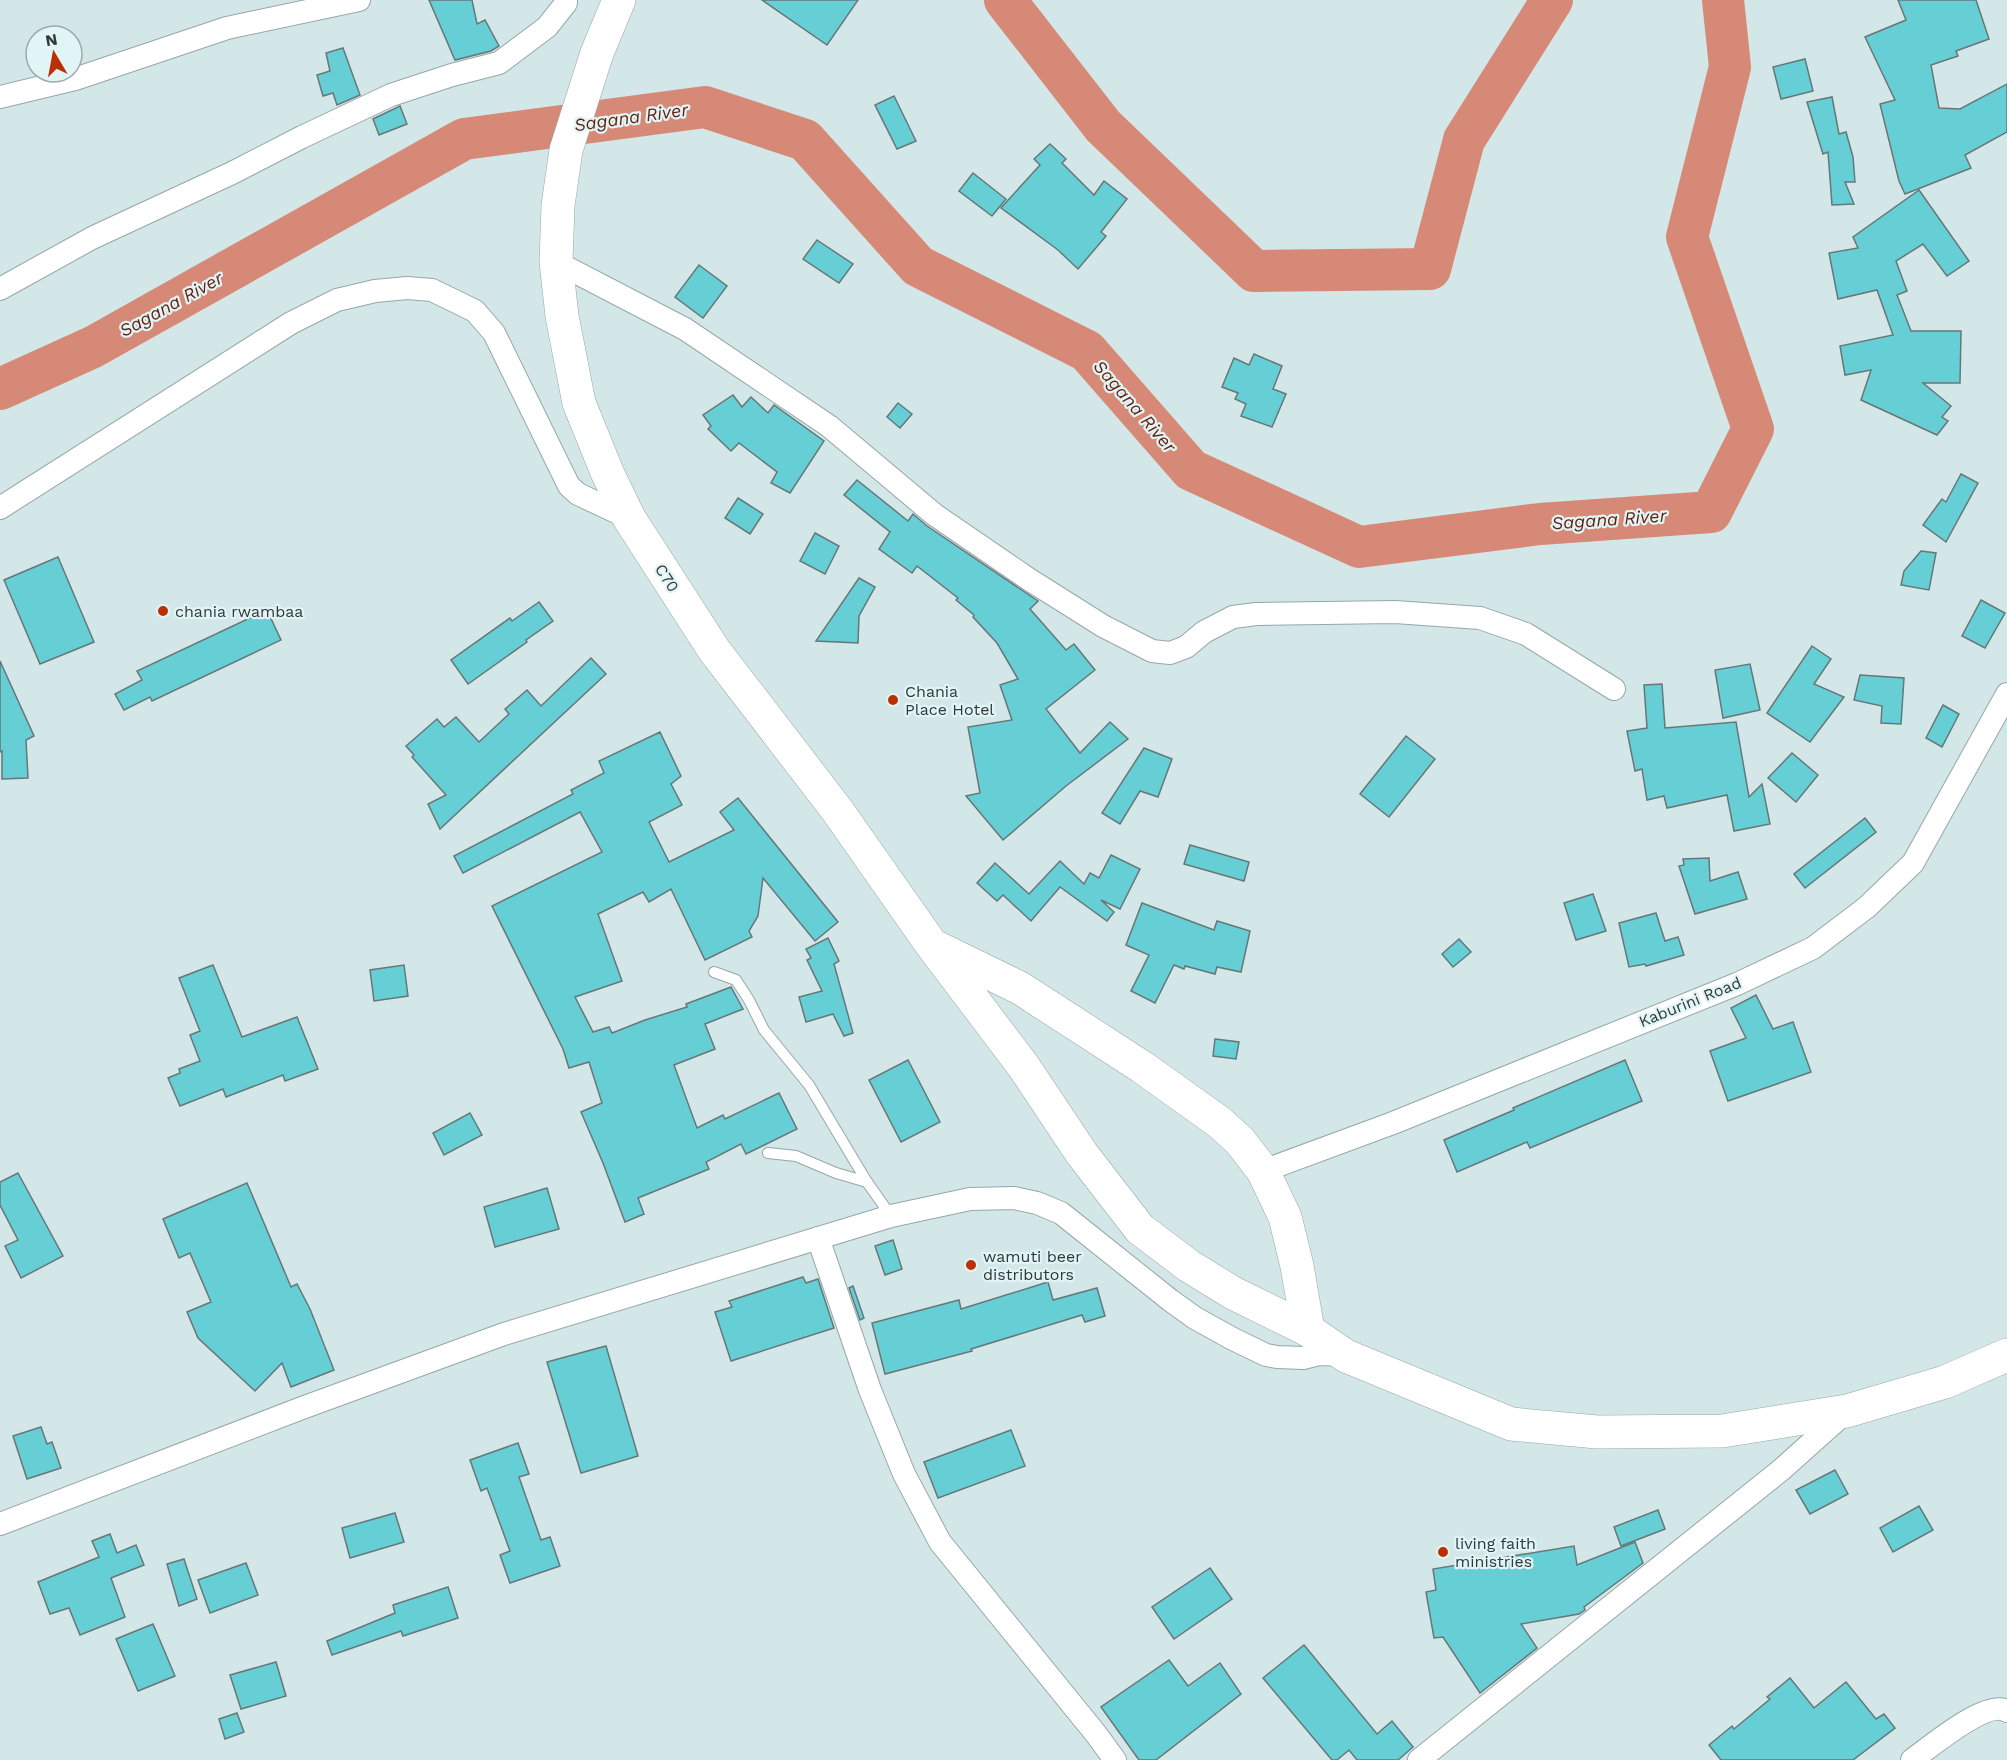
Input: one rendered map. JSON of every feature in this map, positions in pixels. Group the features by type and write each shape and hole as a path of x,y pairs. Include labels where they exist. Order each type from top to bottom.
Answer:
{"highway":[{"name":"C70","path":"619,0 597,53 566,150 558,205 556,262 562,316 579,403 628,518 714,651 837,810 931,945 1024,1067 1082,1154 1140,1229 1190,1266 1233,1293 1308,1330 1346,1356 1511,1424 1597,1432 1722,1431 1848,1411 1945,1382 2007,1355"},
{"path":"931,945 1020,988 1142,1067 1219,1122 1240,1141 1263,1171 1286,1217 1308,1330"}],"street":[{"path":"0,97 75,79 227,28 359,0"},
{"path":"0,289 92,238 391,95 452,75 499,63 547,27 567,3 566,0"},
{"path":"556,262 685,329 829,426 935,515 1103,627 1152,651 1170,653 1186,647 1204,632 1233,617 1256,614 1430,613 1480,618 1526,634 1614,688"},
{"path":"0,508 291,323 337,300 375,291 407,288 432,290 455,299 475,311 494,333 569,486 578,494 628,518"},
{"name":"Kaburini Road","path":"1263,1171 1437,1106 1737,984 1813,948 1867,907 1913,862 2007,694"},
{"path":"0,1524 302,1407 504,1334 891,1216 970,1199 1014,1198 1037,1203 1061,1213 1170,1300 1196,1318 1266,1355 1277,1358 1303,1358 1319,1354 1346,1356"},
{"path":"819,1238 870,1390 904,1474 940,1542 1096,1734 1114,1760"},
{"path":"1419,1760 1781,1470 1848,1411"},
{"path":"1912,1760 1974,1717 1993,1709 2002,1708 2007,1711"}],"lane":[{"path":"714,972 736,980 765,1030 809,1085 867,1182 891,1216"},
{"path":"768,1153 796,1156 836,1173 867,1182"}],"building":[{"path":"429,0 472,0 477,24 485,20 499,46 491,51 455,60"},
{"path":"762,0 858,0 827,45"},
{"path":"1898,0 1976,0 1989,39 1956,51 1958,56 1931,65 1939,108 1960,109 2007,84 2007,132 1965,155 1971,168 1905,194 1899,181 1880,104 1895,100 1865,37 1906,20"},
{"path":"343,48 360,95 337,105 333,93 323,96 317,75 330,71 326,53"},
{"path":"1805,59 1813,91 1781,99 1773,67"},
{"path":"894,96 916,141 897,149 875,105"},
{"path":"1832,97 1839,134 1846,132 1853,157 1855,182 1845,182 1854,204 1832,205 1828,152 1823,154 1807,102"},
{"path":"400,106 407,124 379,135 373,119"},
{"path":"1050,144 1066,159 1062,163 1094,195 1104,181 1127,199 1101,232 1106,236 1078,269 1058,250 1001,208 1040,165 1034,159"},
{"path":"973,173 1006,199 992,216 959,191"},
{"path":"1919,190 1969,261 1947,276 1923,244 1896,261 1907,291 1897,295 1911,331 1961,331 1960,383 1923,383 1951,406 1942,417 1948,421 1937,435 1861,400 1871,370 1845,375 1840,346 1893,335 1877,290 1838,299 1829,253 1858,248 1853,237"},
{"path":"817,240 853,264 839,283 803,259"},
{"path":"699,265 727,286 703,318 675,297"},
{"path":"1254,354 1282,366 1273,389 1286,394 1272,427 1241,416 1246,404 1235,399 1238,393 1222,387 1234,358 1249,365"},
{"path":"733,395 742,407 751,397 768,413 774,405 824,441 790,493 771,483 777,472 739,443 731,451 708,429 711,426 703,415"},
{"path":"898,403 912,414 900,428 887,417"},
{"path":"1961,474 1978,483 1946,542 1923,525 1942,499 1946,502"},
{"path":"857,480 908,521 913,514 927,526 1038,601 1030,609 1066,650 1074,644 1095,670 1046,709 1080,753 1110,722 1128,739 1066,786 1003,840 966,796 980,793 968,727 1012,720 1000,685 1018,679 997,643 973,617 974,615 956,600 958,598 917,566 912,573 879,549 890,532 844,495"},
{"path":"738,498 763,514 750,534 725,518"},
{"path":"815,533 839,546 825,574 800,561"},
{"path":"1921,551 1936,553 1929,590 1901,585 1904,571"},
{"path":"58,557 94,642 40,664 4,580"},
{"path":"859,578 875,587 859,616 858,643 816,641"},
{"path":"1981,600 2005,613 1985,648 1962,636"},
{"path":"539,602 553,621 468,684 451,660 510,618 512,621"},
{"path":"267,610 281,640 152,701 150,697 124,710 115,694 142,680 137,671"},
{"path":"1812,646 1831,659 1814,684 1844,697 1810,742 1767,713"},
{"path":"591,658 606,674 440,829 428,804 446,795 412,757 414,755 406,746 437,719 444,727 456,717 479,742 509,714 505,709 527,690 541,706"},
{"path":"0,661 34,736 26,740 28,778 2,779"},
{"path":"1750,664 1760,710 1723,718 1715,670"},
{"path":"1860,675 1904,678 1901,724 1881,723 1882,706 1854,700"},
{"path":"1662,684 1665,728 1736,722 1749,797 1762,784 1770,824 1734,831 1727,795 1667,808 1664,796 1647,800 1642,769 1635,771 1627,731 1647,728 1644,685"},
{"path":"1943,705 1959,714 1942,747 1926,738"},
{"path":"660,732 681,776 671,784 682,805 649,822 669,862 734,830 720,812 738,798 838,922 815,941 763,878 758,916 749,931 752,937 705,960 671,889 649,902 643,892 598,914 622,981 575,997 593,1032 609,1027 612,1033 687,1007 686,1004 731,987 743,1009 705,1024 715,1049 674,1065 697,1128 723,1115 725,1119 779,1093 797,1129 746,1154 741,1144 706,1162 709,1169 638,1198 644,1214 625,1222 581,1112 602,1103 589,1062 569,1068 563,1049 492,906 602,852 580,812 463,873 454,856 573,794 571,790 604,773 599,761"},
{"path":"1406,736 1435,759 1389,817 1360,794"},
{"path":"1144,748 1172,759 1158,797 1140,791 1120,824 1102,813"},
{"path":"1792,753 1818,775 1796,802 1768,778"},
{"path":"1865,818 1876,832 1805,888 1794,874"},
{"path":"1190,845 1249,862 1244,881 1184,864"},
{"path":"1111,855 1140,869 1120,909 1101,900 1114,912 1107,921 1060,887 1031,921 1003,895 997,901 977,883 995,863 1029,894 1060,861 1084,884 1090,873 1099,878"},
{"path":"1709,858 1710,881 1738,872 1747,899 1695,914 1679,866 1684,865 1683,859"},
{"path":"1593,894 1606,931 1576,940 1564,903"},
{"path":"1142,903 1214,930 1217,921 1250,931 1241,972 1217,967 1215,974 1174,965 1155,1003 1131,991 1149,955 1126,945"},
{"path":"1656,913 1665,941 1678,937 1684,955 1646,966 1645,964 1629,967 1619,923"},
{"path":"828,938 839,961 834,964 853,1033 844,1036 833,1014 806,1022 799,997 822,991 807,960 811,958 806,949"},
{"path":"1459,939 1471,952 1453,967 1442,954"},
{"path":"213,965 242,1037 297,1017 318,1069 285,1081 283,1075 226,1097 223,1089 180,1106 168,1078 180,1073 179,1069 200,1061 190,1035 200,1031 179,978"},
{"path":"404,965 408,996 374,1001 370,970"},
{"path":"1756,995 1773,1029 1793,1022 1811,1072 1728,1101 1710,1051 1746,1038 1731,1008"},
{"path":"1215,1039 1239,1042 1236,1059 1213,1056"},
{"path":"908,1060 940,1122 901,1142 869,1080"},
{"path":"1625,1060 1642,1101 1530,1148 1527,1142 1457,1172 1444,1140"},
{"path":"470,1113 482,1135 444,1155 433,1133"},
{"path":"18,1173 63,1256 21,1278 5,1246 18,1240 0,1205 0,1182"},
{"path":"247,1183 291,1287 297,1284 310,1309 334,1370 291,1387 282,1363 255,1391 198,1338 187,1312 211,1302 190,1253 179,1258 163,1219"},
{"path":"547,1188 559,1229 495,1247 484,1207"},
{"path":"893,1240 902,1269 885,1275 875,1246"},
{"path":"803,1277 806,1283 818,1279 834,1328 731,1361 715,1312 732,1307 729,1301"},
{"path":"1048,1282 1053,1300 1097,1288 1105,1316 1085,1322 1082,1315 971,1349 972,1351 885,1374 872,1323 959,1300 961,1309"},
{"path":"853,1286 864,1318 860,1320 849,1288"},
{"path":"606,1346 638,1456 581,1473 547,1362"},
{"path":"41,1427 47,1444 52,1442 61,1468 27,1479 13,1436"},
{"path":"1011,1430 1025,1466 938,1498 924,1462"},
{"path":"518,1443 529,1474 519,1477 541,1540 550,1537 560,1566 510,1583 500,1555 510,1551 487,1488 481,1491 470,1460"},
{"path":"1835,1470 1848,1494 1810,1514 1796,1490"},
{"path":"1919,1506 1933,1530 1893,1552 1880,1528"},
{"path":"1658,1510 1665,1529 1621,1546 1614,1527"},
{"path":"395,1513 404,1542 350,1558 342,1528"},
{"path":"110,1534 117,1553 136,1545 144,1565 111,1578 125,1617 80,1635 69,1608 50,1614 38,1582 99,1557 92,1541"},
{"path":"1635,1542 1643,1563 1584,1607 1585,1610 1579,1614 1521,1624 1537,1648 1480,1693 1443,1637 1434,1638 1426,1592 1436,1590 1433,1569 1574,1546 1577,1565"},
{"path":"184,1559 197,1599 179,1606 167,1564"},
{"path":"246,1563 258,1595 210,1613 198,1580"},
{"path":"1210,1568 1232,1599 1174,1639 1152,1607"},
{"path":"448,1587 458,1618 403,1636 401,1631 332,1655 327,1641 395,1613 393,1605"},
{"path":"153,1624 175,1676 138,1691 116,1639"},
{"path":"1304,1645 1377,1734 1392,1721 1413,1747 1398,1760 1357,1760 1349,1750 1337,1760 1332,1760 1263,1678"},
{"path":"1169,1660 1188,1686 1220,1663 1241,1694 1156,1760 1139,1760 1101,1707"},
{"path":"276,1662 286,1696 241,1709 230,1675"},
{"path":"1790,1678 1814,1708 1846,1682 1876,1719 1884,1714 1895,1728 1853,1760 1721,1760 1709,1745 1732,1726 1734,1729 1770,1699 1767,1697"},
{"path":"237,1713 244,1732 225,1739 219,1719"}],"waterway":[{"name":"Sagana River","path":"1005,0 1103,126 1254,271 1430,269 1464,140 1552,0"},
{"name":"Sagana River","path":"0,389 93,347 464,139 705,107 805,140 918,266 1087,351 1191,470 1359,547 1540,524 1711,512 1753,429 1687,237 1730,67 1723,0"}],"place":[{"name":"chania rwambaa","path":"163,611"},
{"name":"Chania Place Hotel","path":"893,700"},
{"name":"wamuti beer distributors","path":"971,1265"},
{"name":"living faith ministries","path":"1443,1552"}]}
